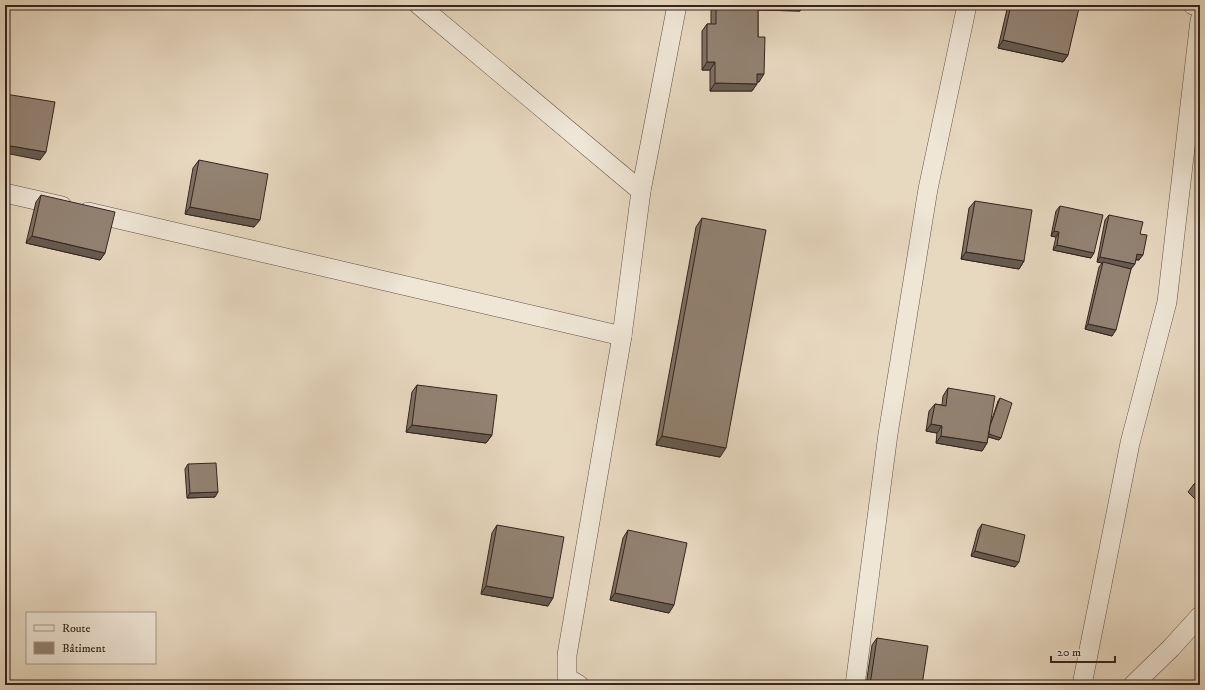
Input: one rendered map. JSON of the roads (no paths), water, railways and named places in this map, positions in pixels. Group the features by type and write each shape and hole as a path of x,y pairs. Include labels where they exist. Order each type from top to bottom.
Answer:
{"street":[{"path":"419,5 641,191"},
{"path":"578,685 567,678 567,655 622,336 641,191 677,5"},
{"path":"855,685 888,434 928,190 967,5"},
{"path":"1193,5 1200,6"},
{"path":"1082,685 1130,443 1167,302 1200,20"},
{"path":"5,192 622,336"},
{"path":"1132,685 1171,648 1200,616"}]}
